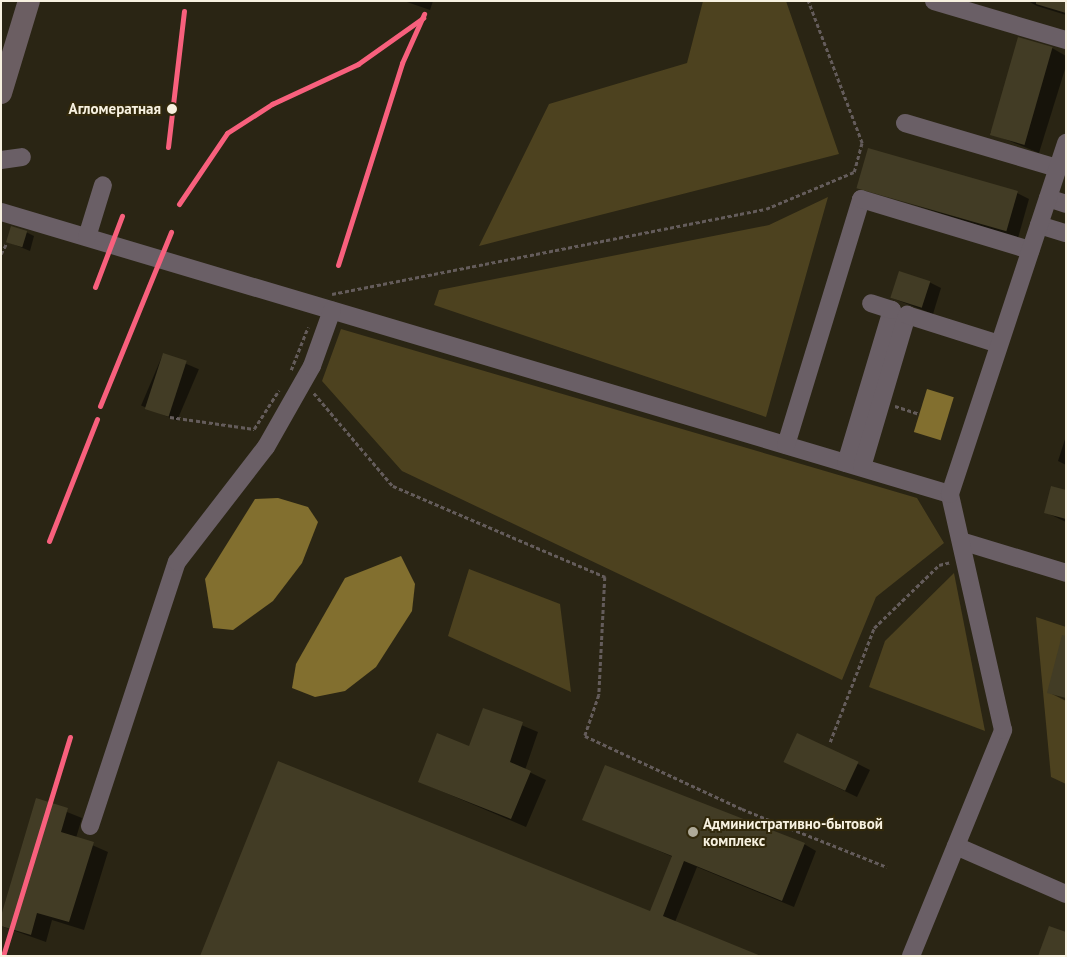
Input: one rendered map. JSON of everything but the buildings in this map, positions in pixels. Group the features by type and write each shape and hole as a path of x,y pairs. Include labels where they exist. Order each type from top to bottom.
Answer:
{"main road":[{"path":"1,93 29,1"}],"street":[{"path":"934,1 1066,40"},
{"path":"905,123 1058,168"},
{"path":"911,956 1003,730 950,494 1066,143"},
{"path":"1,160 22,157"},
{"path":"87,237 103,185"},
{"path":"1048,198 1066,204"},
{"path":"786,445 861,199 1030,250"},
{"path":"1,212 330,302 786,445 950,494"},
{"path":"1039,225 1066,233"},
{"path":"90,826 177,562 266,447 330,302"},
{"path":"854,465 892,310 871,303"},
{"path":"854,465 881,402 907,315 999,344"},
{"path":"961,541 1066,573"},
{"path":"956,846 1066,894"}],"path":[{"path":"330,302 766,209 854,172 862,143 808,1"},
{"path":"1,254 6,244"},
{"path":"170,417 254,429 295,379 310,324"},
{"path":"295,379 393,486 605,577 598,695 585,736 742,809 887,867"},
{"path":"881,402 920,414"},
{"path":"830,742 874,628 939,565 964,558"}],"shaded area":[{"path":"703,1 786,1 839,154 479,246 549,104 687,63"},
{"path":"828,197 766,417 434,305 439,290 769,225"},
{"path":"341,329 917,498 944,543 876,597 842,680 402,471 322,381"},
{"path":"927,389 954,397 941,440 914,432"},
{"path":"278,498 308,507 318,522 302,563 273,601 233,630 213,628 205,579 255,499"},
{"path":"401,556 415,584 412,611 376,667 345,691 315,697 292,688 296,664 345,578"},
{"path":"469,569 560,604 571,692 448,636"},
{"path":"954,573 985,731 869,687 885,641"},
{"path":"1036,617 1066,627 1066,784 1051,777"}],"transit line":[{"path":"168,147 184,11"},
{"path":"338,265 402,63 424,14"},
{"path":"179,204 227,133 272,104 358,64 423,18"},
{"path":"95,287 122,216"},
{"path":"100,406 171,232"},
{"path":"49,541 97,419"},
{"path":"3,956 70,737"}],"place":[{"name":"Агломератная","path":"172,109"},
{"name":"Административно-бытовой комплекс","path":"693,832"}]}
